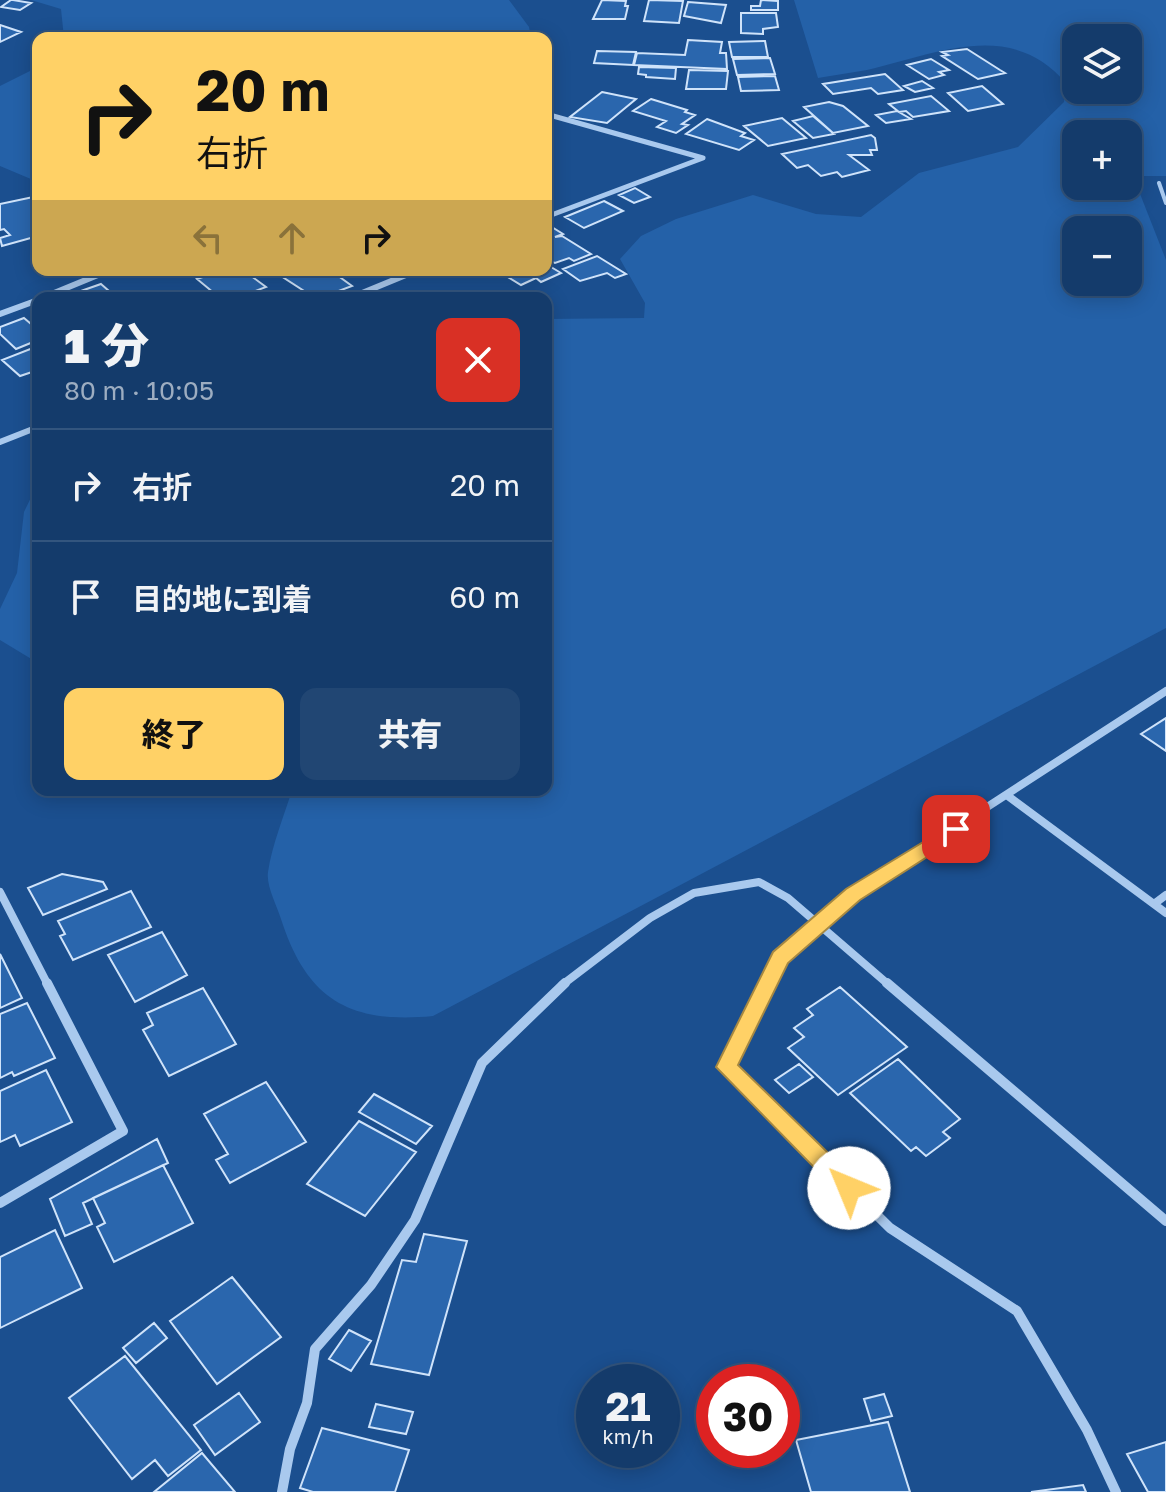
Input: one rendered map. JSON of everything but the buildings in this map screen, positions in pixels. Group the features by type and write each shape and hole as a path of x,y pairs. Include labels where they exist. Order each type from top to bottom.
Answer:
{"street":[{"path":"552,116 703,158 552,215"},
{"path":"57,292 96,276"},
{"path":"365,292 403,276"},
{"path":"0,314 32,302"},
{"path":"0,442 32,429"},
{"path":"1116,1492 1087,1430 1017,1311 890,1228 727,1067 780,957 853,894 1166,691"},
{"path":"1008,796 1166,913"},
{"path":"282,1492 290,1449 307,1403 315,1349 371,1285 415,1220 482,1063 550,994 650,918 694,893 759,882 788,898 1166,1221"},
{"path":"0,892 123,1131 0,1203"},
{"path":"1154,904 1166,895"}],"lane":[{"path":"1159,183 1166,203"}],"shaded area":[{"path":"31,0 509,0 530,32 63,32 61,9"},
{"path":"794,0 1166,0 1166,176 1142,176 1142,120 1062,120 1062,200 1142,199 1166,260 1166,628 433,1016 378,1016 336,1001 304,969 292,947 269,883 272,851 290,796 552,796 552,319 644,318 645,303 620,259 641,236 676,219 753,195 816,214 861,217 919,173 1018,147 1062,104 1142,104 1142,24 1062,24 1062,79 1044,63 1021,51 997,46 946,50 867,70 818,78"},
{"path":"32,70 32,179 0,166 0,86"},
{"path":"32,495 32,659 0,640 0,609 17,573 24,512"}],"route":[{"path":"849,1188 727,1067 780,957 853,894 956,829"}]}
